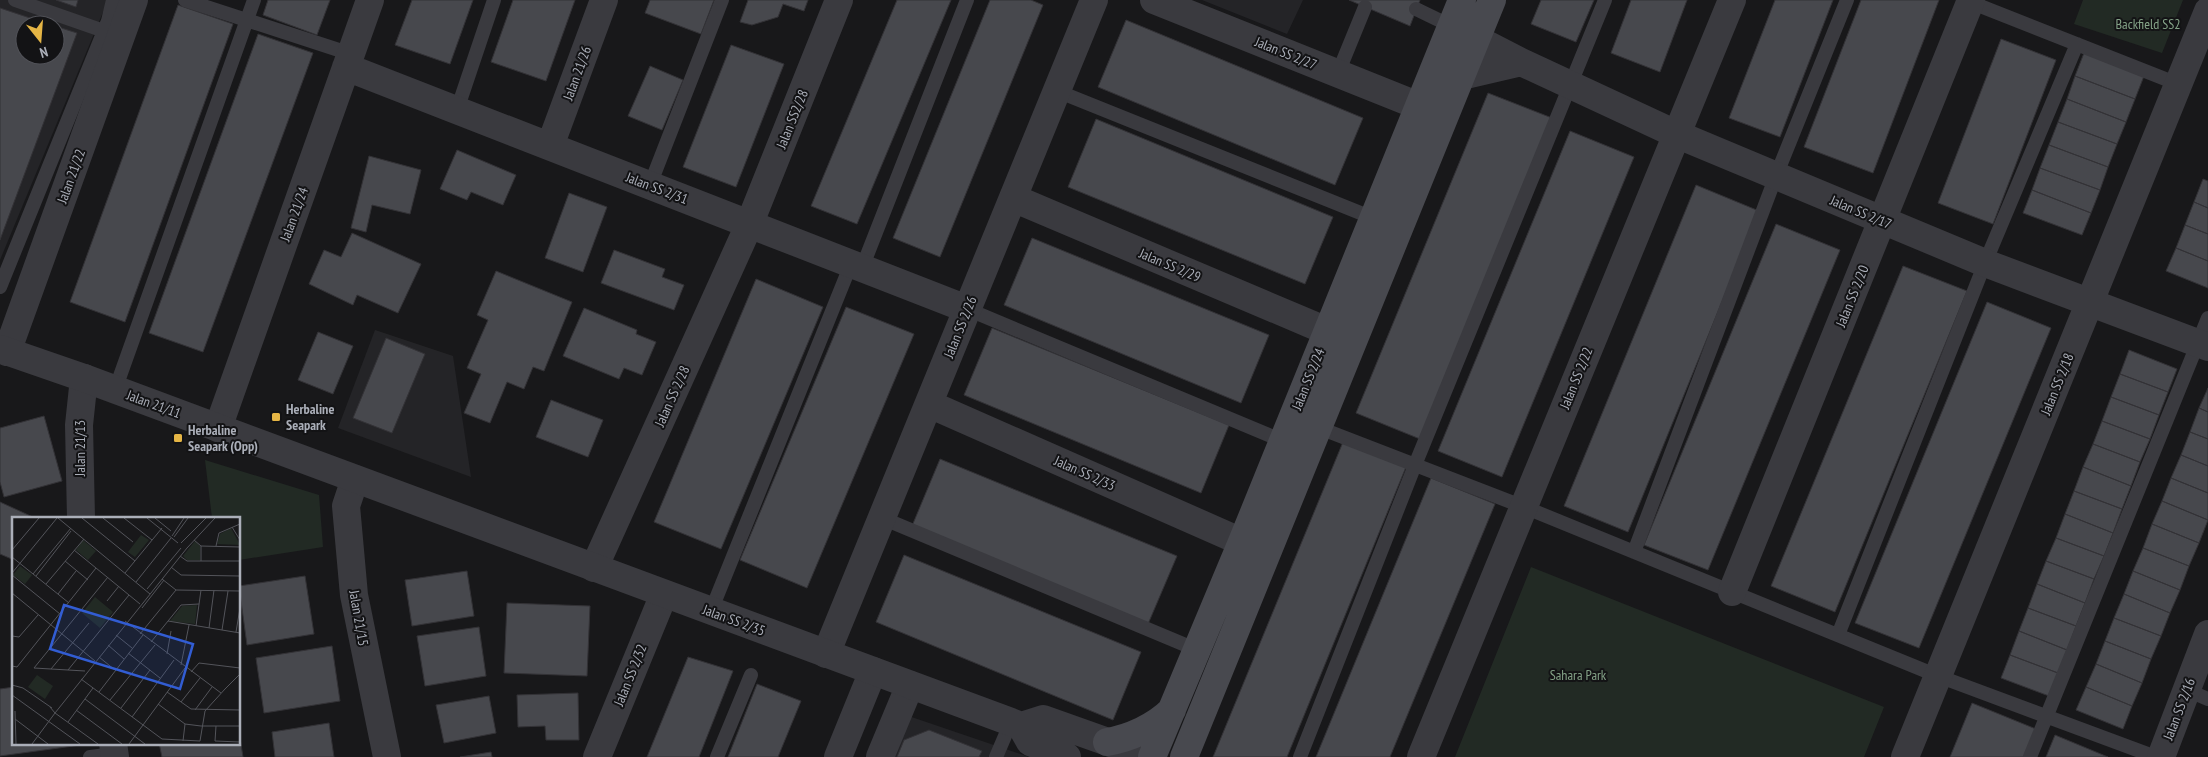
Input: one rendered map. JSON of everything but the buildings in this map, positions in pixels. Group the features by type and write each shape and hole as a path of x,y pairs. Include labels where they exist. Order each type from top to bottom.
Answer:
{"main road":[{"name":"Jalan SS 2/24","path":"1151,757 1172,710 1195,649 1242,542 1462,0"},
{"name":"Jalan SS 2/24","path":"1186,756 1317,427 1492,0"},
{"path":"1107,742 1121,740 1146,729 1164,718 1172,710"}],"street":[{"name":"Jalan 21/22","path":"4,350 112,26 134,0"},
{"name":"Jalan 21/24","path":"218,428 370,0"},
{"name":"Jalan 21/26","path":"550,146 604,0"},
{"name":"Jalan SS 2/26","path":"826,654 1094,0"},
{"name":"Jalan SS 2/27","path":"1154,0 1419,106"},
{"name":"Jalan SS 2/22","path":"1421,757 1732,0"},
{"name":"Jalan SS 2/20","path":"1732,592 1971,1"},
{"name":"Jalan SS2/28","path":"749,225 836,7"},
{"name":"Jalan SS 2/18","path":"1905,757 2208,11"},
{"name":"Jalan SS 2/17","path":"1451,26 1521,62 1676,134 1986,263 2203,345"},
{"name":"Jalan SS 2/31","path":"349,60 457,110 967,309"},
{"path":"1461,76 1521,62"},
{"name":"Jalan SS 2/29","path":"1013,198 1327,331"},
{"name":"Jalan SS 2/28","path":"594,568 749,225"},
{"name":"Jalan 21/11","path":"4,350 448,514"},
{"name":"Jalan 21/13","path":"81,517 78,425 84,378"},
{"name":"Jalan SS 2/33","path":"928,404 1242,542"},
{"name":"Jalan 21/15","path":"355,479 346,506 354,595 387,757"},
{"name":"Jalan SS 2/35","path":"448,514 1016,724 1030,742 1068,757"},
{"name":"Jalan SS 2/32","path":"597,757 664,594"},
{"name":"Jalan SS 2/16","path":"2161,757 2197,694 2208,634"},
{"path":"838,757 873,671"},
{"path":"880,757 910,685"},
{"path":"1016,724 1042,719 1151,757"}],"lane":[{"path":"15,0 112,26"},
{"path":"0,287 112,26 114,0"},
{"path":"185,0 247,20 349,60"},
{"path":"115,390 254,0"},
{"path":"457,110 494,0"},
{"path":"650,185 722,0"},
{"path":"711,611 967,0"},
{"path":"1300,757 1415,465 1605,0"},
{"path":"1634,552 1776,176 1847,0"},
{"path":"1971,1 2178,84"},
{"path":"1338,73 1365,7"},
{"path":"1416,9 1451,26"},
{"path":"1838,635 1986,263 2077,44"},
{"path":"1057,91 1373,218"},
{"path":"967,309 1283,441"},
{"path":"2030,757 2203,345 2208,318"},
{"path":"1317,427 1524,507 1938,676 2156,757"},
{"path":"882,518 1195,649"},
{"path":"717,757 751,676"},
{"path":"996,757 1016,724"}],"shaded area":[{"path":"0,0 108,0 0,260"},
{"path":"1202,0 1303,0 1287,34"},
{"path":"375,330 453,356 471,477 338,428"},
{"path":"888,709 1029,757 868,757"}],"green space":[{"name":"Backfield SS2","path":"2083,0 2183,0 2162,53 2074,24"},
{"path":"205,460 319,495 323,547 240,560 240,517 212,517"},
{"name":"Sahara Park","path":"1531,567 1884,707 1864,757 1455,757"}],"place":[{"name":"Herbaline Seapark","path":"276,417"},
{"name":"Herbaline Seapark (Opp)","path":"178,438"}]}
